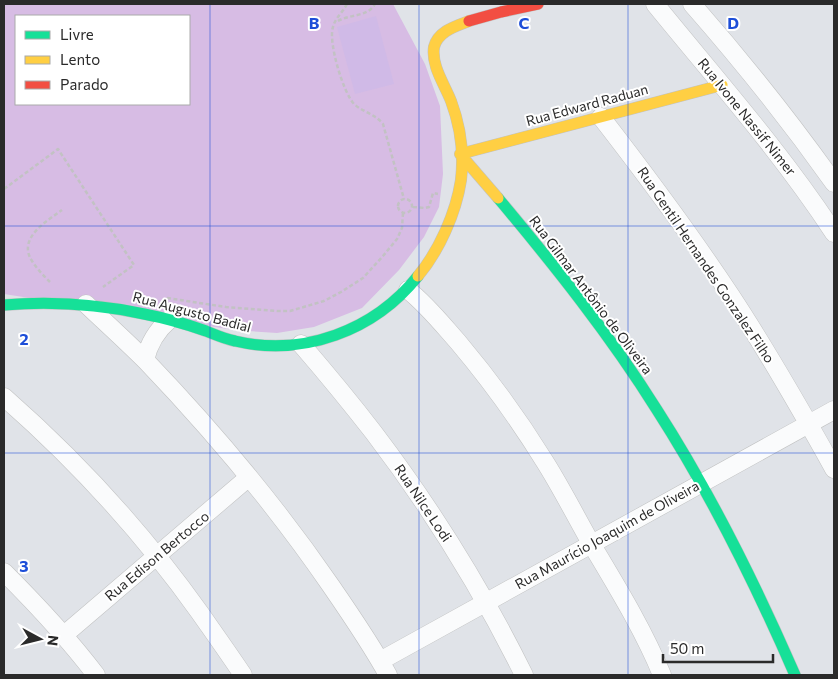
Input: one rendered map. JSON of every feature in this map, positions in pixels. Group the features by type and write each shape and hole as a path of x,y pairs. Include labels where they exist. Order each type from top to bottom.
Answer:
{"street":[{"name":"Rua Augusto Badial","path":"4,305 48,302 86,304 135,311 221,337 241,342 274,346 321,340 359,326 382,312 408,290 421,275 442,241 456,203 462,175 460,138 452,104 435,63 434,49 436,42 446,30 458,25 538,4"},
{"name":"Rua Ivone Nassif Nimer","path":"655,4 763,136 791,172 834,234"},
{"path":"692,4 772,100 834,183"},
{"name":"Rua Edward Raduan","path":"460,154 722,86"},
{"name":"Rua Gentil Hernandes Gonzalez Filho","path":"601,117 646,175 710,265 770,357 834,469"},
{"name":"Rua Gilmar Antônio de Oliveira","path":"460,154 554,266 636,378 701,484 730,536 758,592 795,675"},
{"path":"408,290 419,298 468,354 545,461 616,583 662,675"},
{"path":"86,304 145,360 249,477 317,567 384,668"},
{"path":"145,360 154,336 169,320"},
{"name":"Rua Nilce Lodi","path":"301,344 369,426 409,481 486,602 524,675"},
{"path":"4,397 59,448 93,483 157,556 208,624 242,675"},
{"name":"Rua Maurício Joaquim de Oliveira","path":"384,668 486,602 834,410"},
{"name":"Rua Edison Bertocco","path":"64,635 249,477"},
{"path":"4,572 42,610 96,675"}],"path":[{"path":"347,4 333,25 331,34 342,80 349,98 356,106 379,119 383,124 404,199"},
{"path":"333,25 344,17 369,11 375,4"},
{"path":"4,189 58,149 134,265 102,288 111,289"},
{"path":"404,199 410,201 413,205 410,212 404,214"},
{"path":"404,199 398,206 399,211 404,214"},
{"path":"44,285 53,285 32,260 29,253 29,242 32,234 39,227 62,210"},
{"path":"166,297 226,307 277,311 290,311 324,300 363,278 397,239 402,228 404,214"}],"shaded area":[{"path":"4,4 393,4 425,64 440,106 443,174 439,207 424,237 399,270 362,308 314,327 277,333 234,330 4,294"},
{"path":"376,16 394,84 355,94 337,27"}],"traffic: fast":[{"path":"498,198 561,275 601,328 639,382 677,442 731,540 795,675"},
{"path":"4,305 57,303 109,308 168,319 235,341 261,345 286,345 311,342 336,335 359,325 380,312 418,276"}],"traffic: slow":[{"path":"418,276 433,255 446,231 459,193 462,170 462,150 457,120 451,101 436,68 434,47 436,41 443,33 469,21"},
{"path":"498,198 460,154 722,85"}],"traffic: jam":[{"path":"469,21 538,4"}]}
